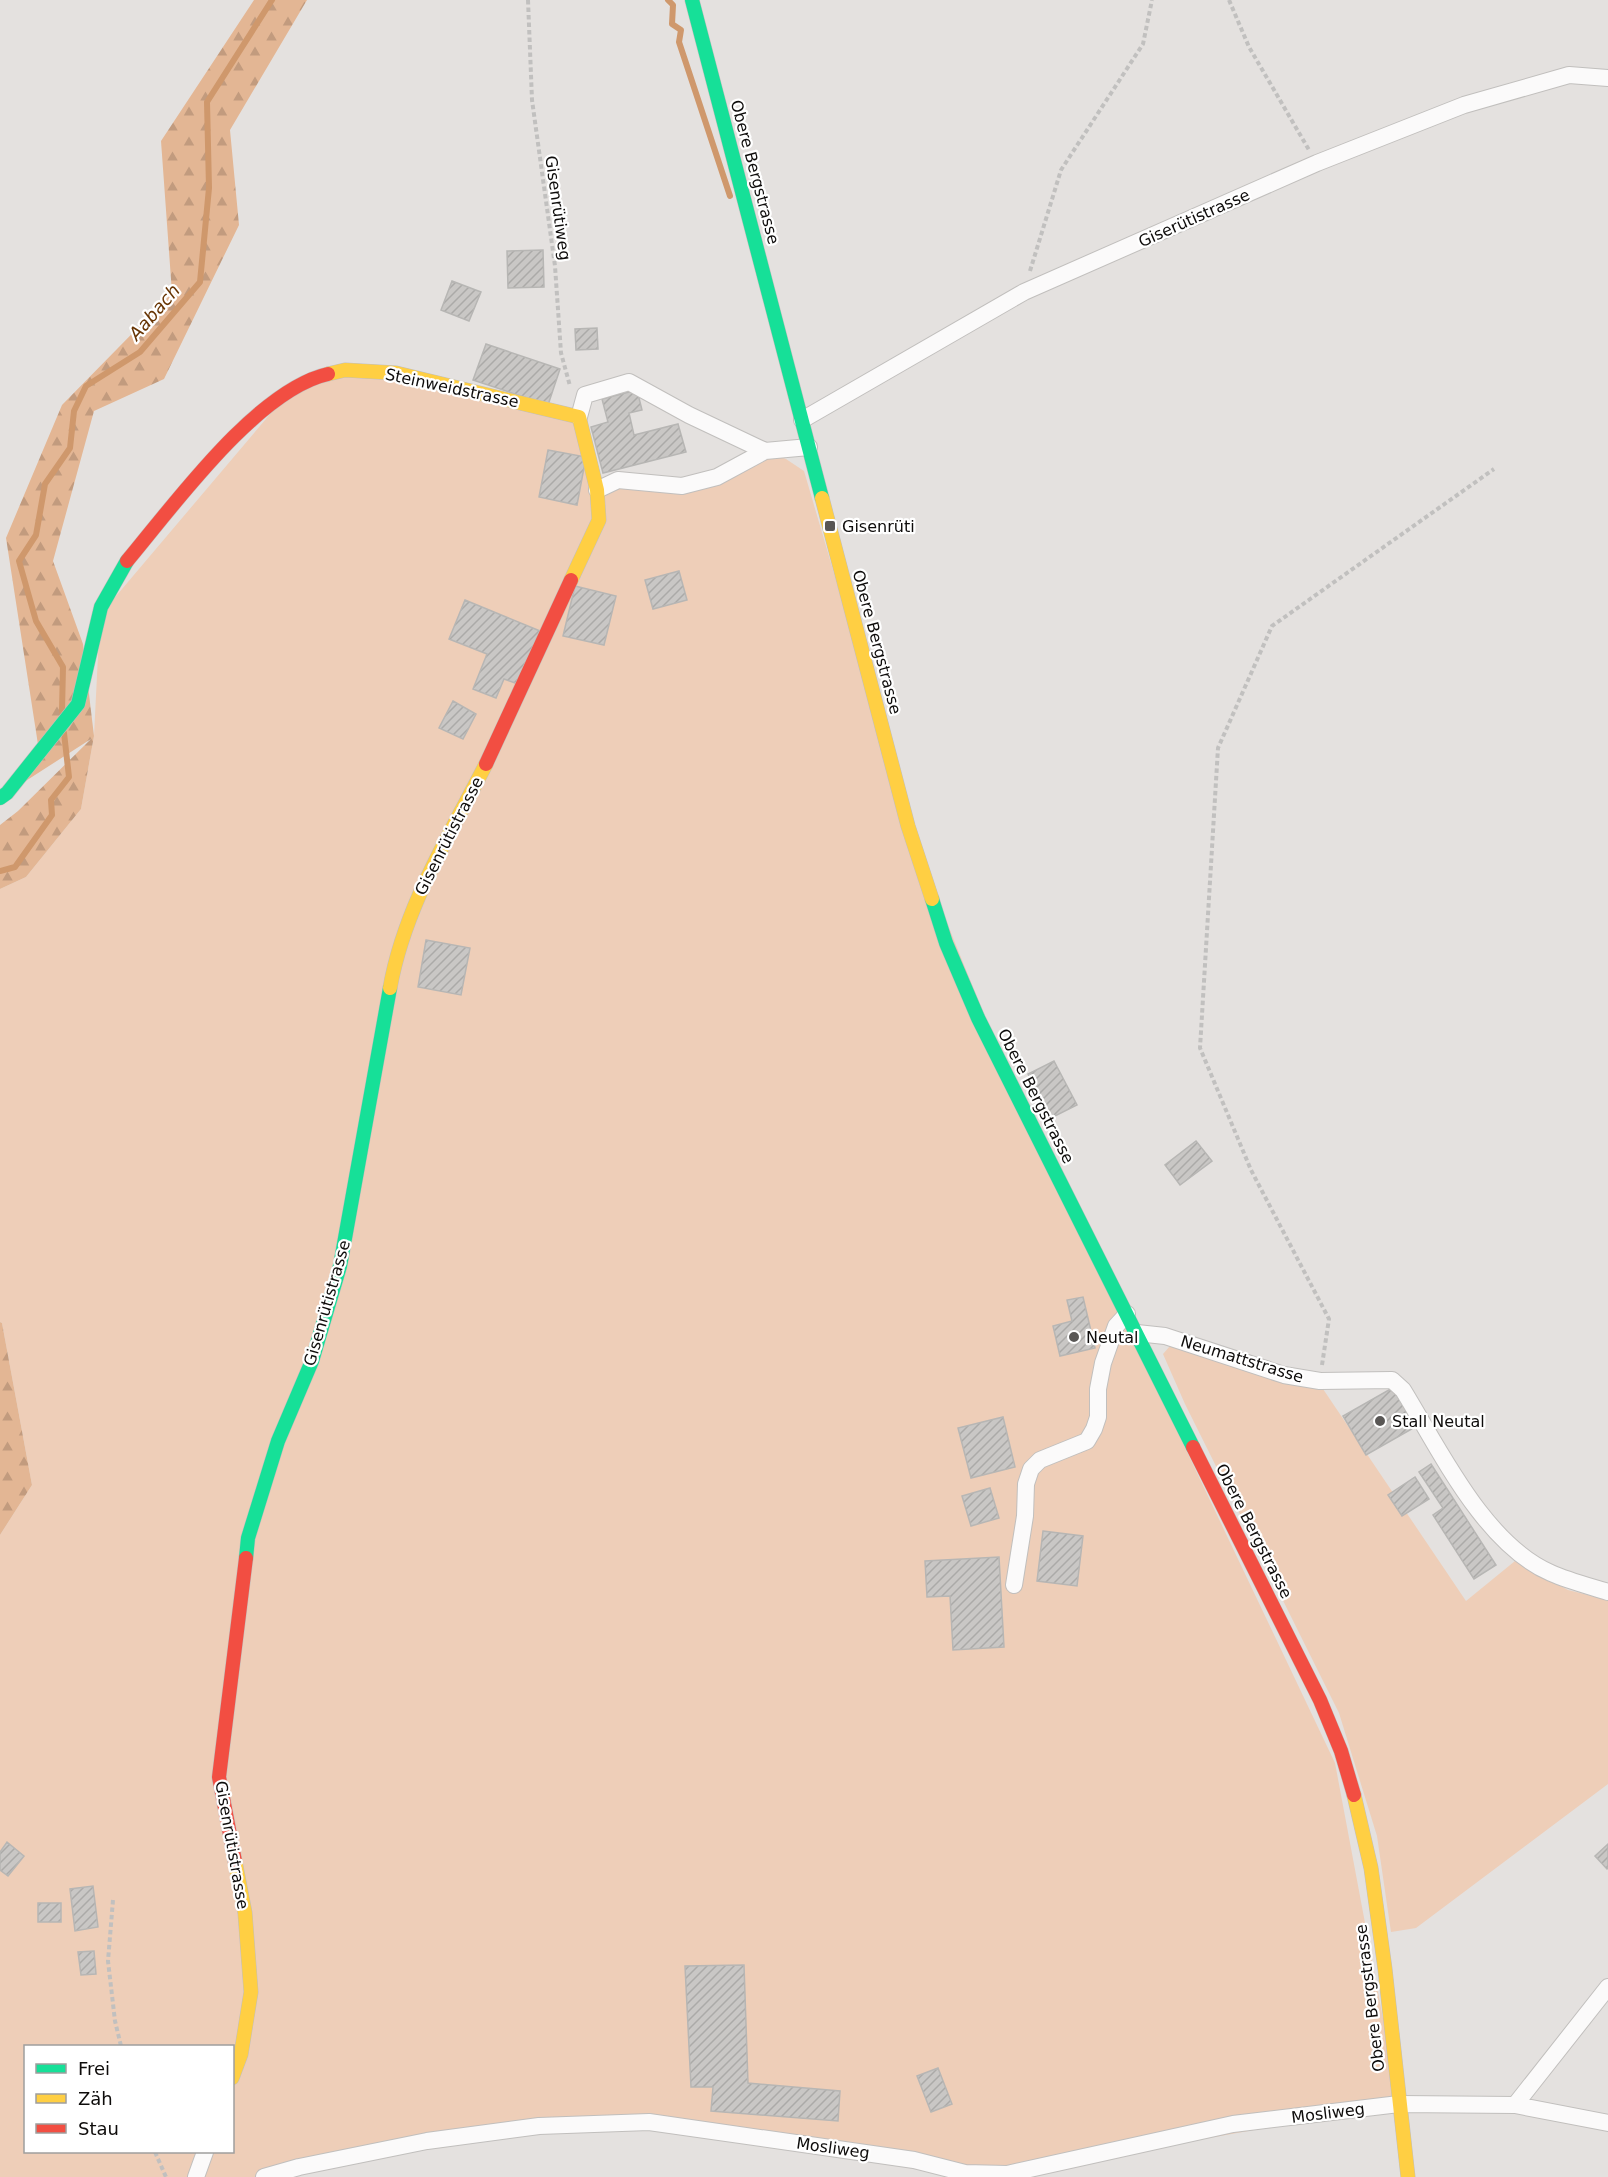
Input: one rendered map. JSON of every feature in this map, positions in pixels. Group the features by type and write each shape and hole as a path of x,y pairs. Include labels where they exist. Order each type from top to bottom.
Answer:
{"street":[{"name":"Obere Bergstrasse","path":"692,0 908,826 946,943 978,1018 1320,1700 1341,1751 1359,1813 1371,1868 1385,1969 1408,2177"},
{"name":"Giserütistrasse","path":"802,420 1024,292 1317,163 1464,105 1569,75 1608,78"},
{"name":"Steinweidstrasse","path":"0,798 7,793 78,704 101,607 126,562 214,458 256,416 294,387 318,376 345,370 396,373 579,417"},
{"path":"765,451 689,415 629,382 585,395 579,417 597,490 618,480 682,486 717,477 765,451 809,447"},
{"name":"Gisenrütistrasse","path":"234,2073 241,2054 251,1992 245,1913 219,1777 248,1538 278,1441 312,1361 340,1266 393,969 411,912 487,762 599,520 597,490"},
{"path":"1014,1585 1025,1516 1026,1484 1031,1469 1040,1460 1076,1447 1087,1440 1094,1429 1098,1417 1098,1389 1103,1363 1116,1326 1127,1314"},
{"name":"Neumattstrasse","path":"1137,1333 1165,1336 1284,1375 1320,1381 1392,1380 1403,1390 1469,1499 1511,1547 1550,1573 1608,1592"},
{"path":"1515,2105 1608,1987"},
{"name":"Mosliweg","path":"264,2177 299,2167 427,2141 539,2126 649,2122 914,2160 965,2173 1007,2175 1233,2124 1399,2104 1515,2105 1608,2123"},
{"path":"196,2177 204,2153"}],"path":[{"name":"Gisenrütiweg","path":"528,0 532,100 555,267 561,353 579,417"},
{"path":"1024,292 1036,246 1061,170 1143,44 1152,0"},
{"path":"1229,0 1249,47 1317,163"},
{"path":"1320,1381 1329,1319 1251,1170 1200,1048 1218,748 1272,626 1494,470"},
{"path":"113,1900 108,1961 115,2021 121,2045"},
{"path":"156,2153 166,2177"}],"shaded area":[{"path":"345,370 579,417 597,490 717,477 765,451 786,459 804,471 908,826 1012,1084 1335,1763 1399,2104 1007,2174 649,2122 539,2126 264,2177 0,2177 0,1535 32,1485 0,1322 0,889 26,877 81,809 94,736 100,615 293,387"},
{"path":"1170,1346 1321,1386 1466,1601 1515,1561 1568,1590 1608,1600 1608,1784 1416,1928 1391,1932 1377,1836 1339,1713 1185,1404 1163,1354"}],"green space":[{"path":"254,0 307,0 230,130 239,225 164,379 94,411 53,561 83,644 94,736 81,809 26,877 0,889 0,825 18,811 91,739 7,793 39,751 6,538 62,405 172,293 161,141"},
{"path":"0,1322 32,1485 0,1535"}],"building":[{"path":"543,250 544,287 508,288 507,251"},
{"path":"452,281 481,292 469,321 441,310"},
{"path":"597,328 598,349 576,350 575,329"},
{"path":"486,344 560,369 548,405 473,380"},
{"path":"637,390 642,410 629,413 634,435 678,424 686,452 603,473 591,427 608,422 602,399"},
{"path":"548,450 586,457 577,505 539,497"},
{"path":"679,571 687,600 653,609 645,580"},
{"path":"575,586 616,596 604,645 563,636"},
{"path":"465,600 540,631 518,684 504,679 496,698 473,689 487,654 449,639"},
{"path":"453,701 476,714 463,739 439,728"},
{"path":"426,940 470,948 461,995 418,987"},
{"path":"1054,1061 1077,1105 1051,1118 1028,1074"},
{"path":"1196,1141 1212,1161 1180,1185 1165,1165"},
{"name":"Neutal","path":"1083,1297 1095,1348 1060,1356 1053,1326 1072,1321 1067,1300"},
{"name":"Stall Neutal","path":"1394,1387 1417,1426 1366,1455 1343,1416"},
{"path":"1003,1417 1015,1467 971,1478 958,1428"},
{"path":"1431,1464 1496,1565 1474,1579 1433,1515 1443,1508 1419,1472"},
{"path":"1415,1477 1429,1499 1402,1516 1388,1495"},
{"path":"990,1488 999,1518 971,1526 962,1496"},
{"path":"1043,1531 1083,1536 1077,1586 1037,1581"},
{"path":"999,1557 1004,1647 953,1650 950,1596 927,1597 925,1561"},
{"path":"7,1842 24,1856 8,1876 0,1870 0,1852"},
{"path":"1608,1844 1608,1868 1607,1869 1595,1856"},
{"path":"93,1886 98,1927 75,1931 70,1889"},
{"path":"38,1903 61,1903 61,1922 38,1922"},
{"path":"94,1951 96,1974 81,1975 78,1952"},
{"path":"744,1965 748,2083 840,2091 838,2121 711,2111 713,2087 691,2087 685,1966"},
{"path":"938,2068 952,2104 931,2112 917,2076"}],"waterway":[{"name":"Aabach","path":"62,711 63,667 36,621 19,561 36,535 45,484 70,448 74,411 86,386 140,352 200,282 209,188 207,102 272,0"},
{"path":"668,0 673,5 672,24 681,30 679,42 730,196"},
{"name":"Aabach","path":"0,871 15,867 52,815 51,800 69,777 64,733"}],"traffic: fast":[{"path":"692,0 822,498"},
{"path":"0,798 7,793 78,704 101,607 127,561"},
{"path":"932,899 946,943 978,1018 1193,1447"},
{"path":"246,1558 248,1538 278,1441 312,1361 340,1266 390,988"}],"traffic: slow":[{"path":"328,374 345,370 396,373 579,417 597,490 599,520 571,580"},
{"path":"822,498 908,826 932,899"},
{"path":"390,988 397,958 417,901 443,845 486,764"},
{"path":"1354,1795 1371,1868 1385,1969 1408,2177"},
{"path":"234,2073 241,2054 251,1992 245,1913 235,1861"}],"traffic: jam":[{"path":"127,561 193,481 246,425 273,402 301,384 328,374"},
{"path":"486,764 571,580"},
{"path":"1193,1447 1320,1700 1341,1751 1354,1795"},
{"path":"235,1861 219,1777 246,1558"}],"place":[{"name":"Gisenrüti","path":"830,526"},
{"name":"Neutal","path":"1074,1337"},
{"name":"Stall Neutal","path":"1380,1421"}]}
